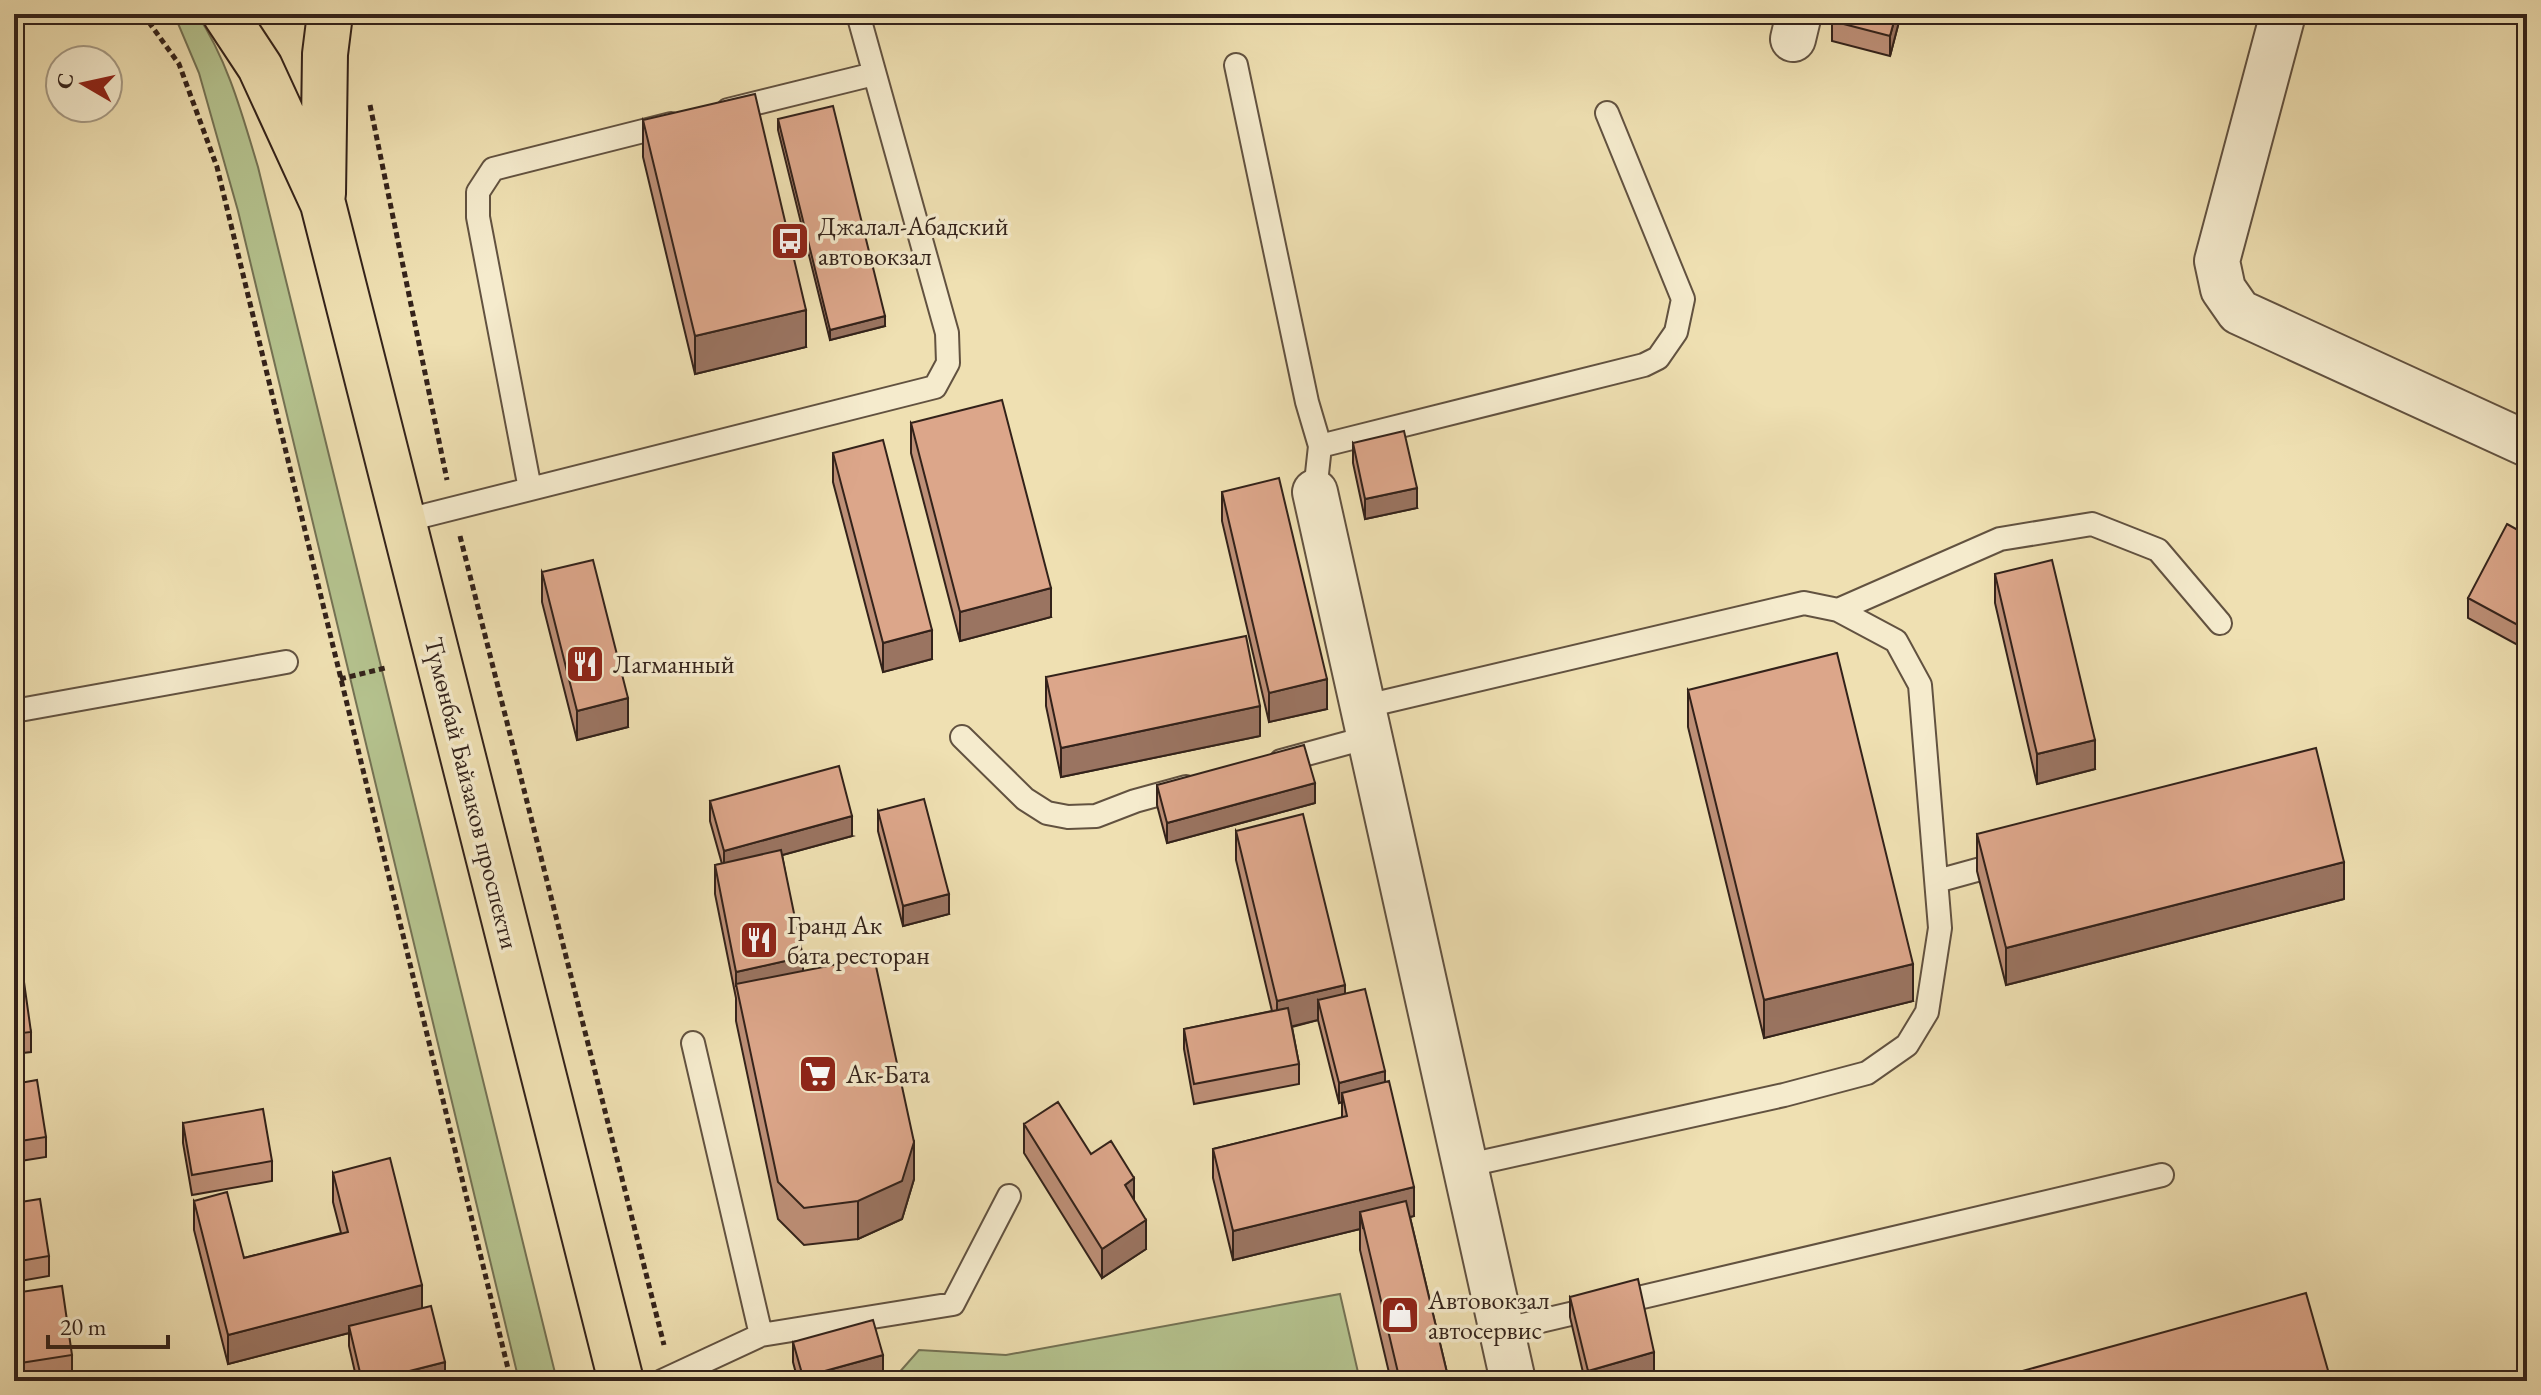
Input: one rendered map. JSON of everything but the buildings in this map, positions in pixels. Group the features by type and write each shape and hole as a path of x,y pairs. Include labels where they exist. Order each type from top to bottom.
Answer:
{"highway":[{"name":"Түмөнбай Байзаков проспекти","path":"225,14 260,67 323,204 621,1381"},
{"name":"Түмөнбай Байзаков проспекти","path":"323,204 325,54 330,14"}],"street":[{"path":"2283,14 2217,261 2223,289 2239,312 2527,444"},
{"path":"1315,492 1513,1381"}],"lane":[{"path":"403,521 935,387 948,363 947,333 858,14"},
{"path":"1236,65 1307,402 1320,446 1315,492"},
{"path":"530,489 478,217 478,192 493,169 874,74"},
{"path":"1320,446 1644,365 1658,358 1676,332 1683,299 1607,113"},
{"path":"1838,610 2000,539 2092,524 2158,550 2220,623"},
{"path":"1267,765 1366,722 1804,603 1838,610 1896,641 1920,685 1940,928 1927,1012 1907,1045 1867,1073 1784,1095 1464,1166"},
{"path":"14,711 286,662"},
{"path":"962,737 1037,809 1068,817 1096,816 1135,801 1208,781"},
{"path":"1937,881 2029,856"},
{"path":"693,1043 761,1335"},
{"path":"1502,1330 2162,1175"},
{"path":"667,1379 761,1335 953,1304 1009,1196"}],"path":[{"path":"143,14 179,64 217,167 511,1381"},
{"path":"370,105 453,509 667,1379"},
{"path":"339,679 385,668"}],"green space":[{"path":"174,14 197,14 208,32 233,88 258,167 557,1381 519,1381 238,211 199,73"},
{"path":"1340,1294 1360,1381 877,1381 897,1375 919,1350 1006,1355"}],"place":[{"name":"Джалал-Абадский автовокзал","path":"790,241"},
{"name":"Лагманный","path":"585,664"},
{"name":"Гранд Ак бата ресторан","path":"759,940"},
{"name":"Ак-Бата","path":"818,1074"},
{"name":"Автовокзал автосервис","path":"1400,1315"}]}
